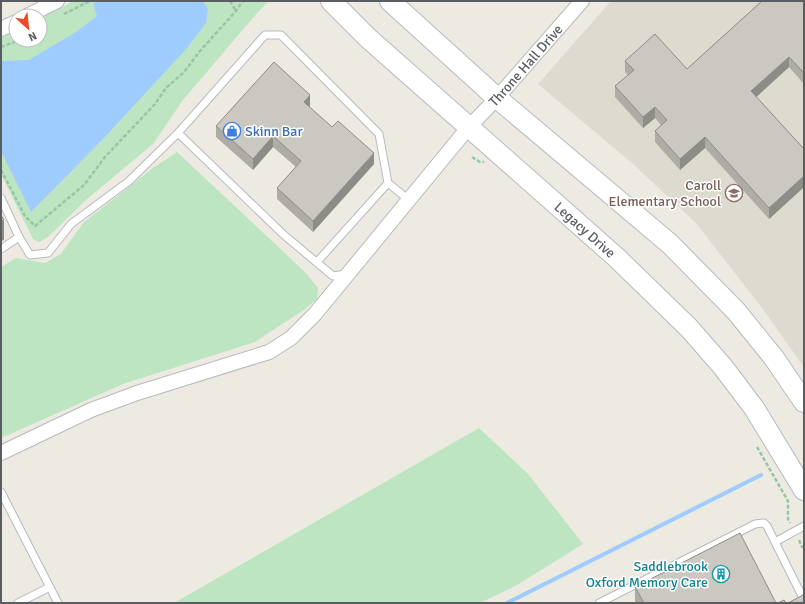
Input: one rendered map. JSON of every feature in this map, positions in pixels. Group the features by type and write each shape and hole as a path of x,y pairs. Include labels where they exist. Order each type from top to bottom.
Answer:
{"main road":[{"name":"Legacy Drive","path":"331,1 368,38 468,128 617,258 689,328 723,367 754,408 804,490"},
{"path":"390,1 498,98 670,244 736,311 774,358 804,402"}],"street":[{"path":"43,8 57,1"},
{"name":"Throne Hall Drive","path":"1,453 91,410 137,393 269,352 292,338 315,314 468,128 498,98 582,1"}],"lane":[{"path":"1,198 19,237 30,255 48,253 72,224 129,181 178,134 265,35 281,35 379,134 388,183 409,200"},
{"path":"178,134 284,235 333,276 348,274"},
{"path":"317,262 388,183"},
{"path":"1,249 19,237"},
{"path":"1,493 58,603"},
{"path":"599,603 755,524 764,523 767,526 804,600"},
{"path":"774,542 804,526"},
{"path":"18,603 50,587"}],"path":[{"path":"230,1 236,11"},
{"path":"1,170 25,216 35,226 84,185 105,157 155,104 166,88 184,72 243,1"},
{"path":"472,157 480,162 486,161"},
{"path":"754,441 760,455 788,500 788,519 802,547 804,547"}],"shaded area":[{"name":"Caroll Elementary School","path":"611,1 804,1 804,367 762,308 696,223 633,164 538,84"}],"green space":[{"path":"74,1 269,1 183,100 153,144 86,200 48,237 39,242 33,239 1,174 1,38 8,35 8,48 48,48 48,14"},
{"path":"177,152 306,273 318,288 317,299 305,309 255,342 123,384 1,438 1,267 16,258 45,263 61,254 83,223 153,168"},
{"path":"479,428 528,474 583,544 517,585 480,603 174,603"}],"water":[{"path":"98,1 203,1 208,9 206,23 187,48 103,139 31,212 1,151 1,61 29,60 76,32 97,16 93,4"}],"building":[{"path":"762,1 804,1 804,73 789,57 751,91 804,149 804,176 769,208 705,137 680,159 655,131 667,120 655,107 643,117 615,86 634,70 625,61 655,34 687,69"},
{"path":"274,62 310,95 304,102 332,127 338,121 374,153 313,221 277,188 301,161 273,136 253,159 216,126"},
{"name":"Saddlebrook Oxford Memory Care","path":"740,533 776,603 644,603 635,587"},
{"path":"803,595 804,603 788,603"},
{"path":"784,600 786,603 778,603"}],"waterway":[{"path":"507,603 761,475"}],"place":[{"name":"Skinn Bar","path":"232,131"},
{"name":"Caroll Elementary School","path":"734,193"},
{"name":"Saddlebrook Oxford Memory Care","path":"721,574"}]}
